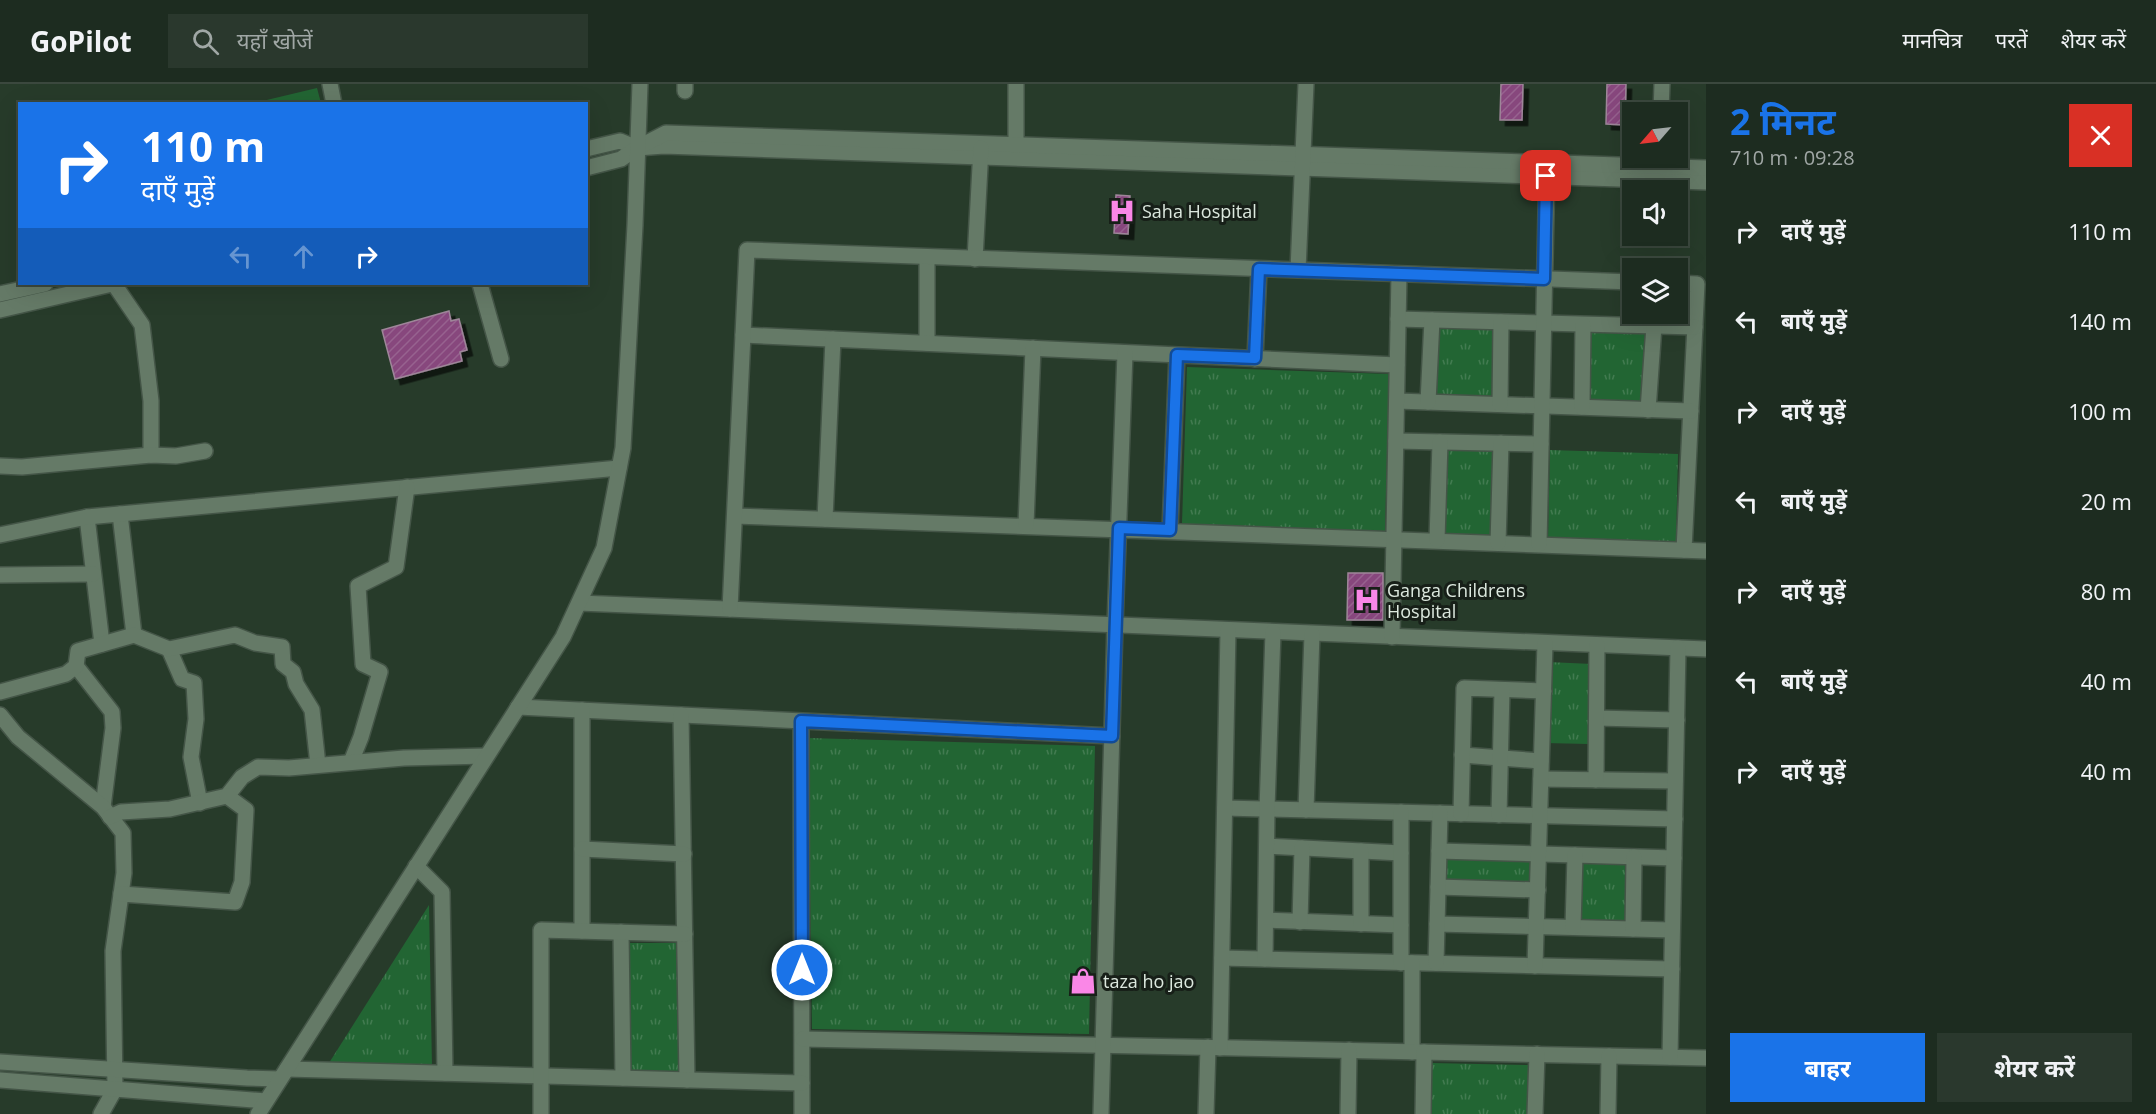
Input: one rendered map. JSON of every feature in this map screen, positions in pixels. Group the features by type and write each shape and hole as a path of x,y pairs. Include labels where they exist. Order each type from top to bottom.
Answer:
{"street":[{"path":"330,84 334,102"},
{"path":"0,1080 115,1089 262,1108 563,637 604,548 623,448 640,84"},
{"path":"1016,84 1016,144"},
{"path":"1298,270 1306,84"},
{"path":"1661,102 1662,84"},
{"path":"588,167 621,159 666,133 981,149 1547,170 1659,168 1706,182"},
{"path":"588,149 620,141 637,148"},
{"path":"981,149 1016,144 1303,161"},
{"path":"975,258 981,149"},
{"path":"1688,168 1706,168"},
{"path":"1539,544 1547,170"},
{"path":"730,609 747,250 1622,282"},
{"path":"927,257 927,344"},
{"path":"1255,358 1259,269"},
{"path":"1392,637 1399,274"},
{"path":"1684,550 1697,284 1688,284"},
{"path":"0,294 40,285"},
{"path":"0,310 109,285"},
{"path":"114,285 142,325 151,401 151,455"},
{"path":"480,285 501,360"},
{"path":"1398,319 1695,327"},
{"path":"1428,402 1432,320"},
{"path":"1500,404 1501,322"},
{"path":"1582,407 1583,325"},
{"path":"1648,410 1654,326"},
{"path":"743,335 1397,365"},
{"path":"825,519 833,339"},
{"path":"1026,525 1032,348"},
{"path":"1101,1114 1125,353"},
{"path":"1170,530 1177,355"},
{"path":"1397,401 1691,411"},
{"path":"1396,441 1541,444"},
{"path":"1437,540 1440,442"},
{"path":"1498,543 1501,443"},
{"path":"0,466 33,466 151,455 176,456 205,451"},
{"path":"0,535 87,517 619,468"},
{"path":"351,762 361,737 380,672 363,664 358,586 396,567 407,488"},
{"path":"120,514 134,635"},
{"path":"735,516 1119,528 1706,551"},
{"path":"87,517 102,644"},
{"path":"0,575 93,574"},
{"path":"579,603 1706,649"},
{"path":"1206,1114 1222,958 1228,630"},
{"path":"1265,959 1273,632"},
{"path":"1306,810 1312,634"},
{"path":"0,692 66,674 76,666 78,651 134,635 169,650 235,635 255,643 282,647 283,664 294,672 296,684 312,710 318,765"},
{"path":"1535,966 1545,643"},
{"path":"1596,780 1597,645"},
{"path":"1670,1057 1678,648"},
{"path":"169,650 182,679 194,683 196,719 191,757 200,803"},
{"path":"76,666 112,712 107,812"},
{"path":"1461,814 1464,688 1544,691"},
{"path":"1499,815 1502,690"},
{"path":"518,707 1112,736"},
{"path":"582,710 582,931"},
{"path":"0,715 18,737 107,812 123,834 124,873 113,951 115,1089 101,1114"},
{"path":"681,715 687,1080"},
{"path":"1597,718 1677,720"},
{"path":"801,721 802,1114"},
{"path":"1462,755 1541,761"},
{"path":"107,812 170,809 227,796 242,777 258,767 289,768 404,758 486,756"},
{"path":"1541,779 1676,781"},
{"path":"121,894 235,902 242,882 246,810 227,796"},
{"path":"1225,808 1675,819"},
{"path":"1401,812 1401,925 1418,1052 1423,1114"},
{"path":"1436,963 1440,813"},
{"path":"1267,846 1401,853"},
{"path":"1300,922 1302,848"},
{"path":"582,849 684,854"},
{"path":"1439,850 1674,858"},
{"path":"1361,851 1361,924"},
{"path":"1573,927 1575,855"},
{"path":"1633,929 1634,857"},
{"path":"416,866 442,892 445,1073"},
{"path":"1438,887 1538,890"},
{"path":"1266,920 1401,925"},
{"path":"1437,924 1672,930"},
{"path":"541,1114 541,930 685,934"},
{"path":"621,932 623,1078"},
{"path":"1222,958 1672,969"},
{"path":"803,1039 1706,1058"},
{"path":"1348,1114 1349,1050"},
{"path":"1535,1114 1537,1054"},
{"path":"1608,1114 1609,1056"},
{"path":"0,1062 247,1078 283,1074 445,1073 802,1083"}],"green space":[{"path":"317,88 321,102 258,102"},
{"path":"1437,326 1497,329 1494,400 1435,398"},
{"path":"1589,329 1647,331 1645,405 1587,402"},
{"path":"1187,367 1389,374 1385,531 1182,524"},
{"path":"1443,449 1494,450 1493,535 1442,534"},
{"path":"1550,450 1678,454 1676,542 1548,538"},
{"path":"1548,662 1592,664 1589,744 1545,743"},
{"path":"808,738 1095,746 1089,1034 812,1029"},
{"path":"1442,856 1533,858 1533,884 1442,882"},
{"path":"1579,859 1631,860 1629,925 1577,923"},
{"path":"429,905 432,1068 329,1063"},
{"path":"629,943 677,943 680,1074 631,1074"},
{"path":"1430,1063 1530,1065 1529,1114 1429,1114"}],"building":[{"path":"1501,84 1523,84 1522,120 1500,120"},
{"path":"1607,84 1626,84 1626,102 1622,102 1622,125 1606,124"},
{"path":"1116,195 1130,196 1128,234 1114,233"},
{"path":"449,311 451,321 459,319 467,350 460,352 462,361 395,379 382,330"},
{"path":"1348,573 1383,573 1383,620 1347,620"}],"place":[{"name":"Saha Hospital","path":"1122,211"},
{"name":"Ganga Childrens Hospital","path":"1367,600"},
{"name":"taza ho jao","path":"1083,981"}],"route":[{"path":"802,970 801,721 1112,736 1119,528 1170,530 1177,355 1255,358 1259,269 1544,279 1546,176"}]}
